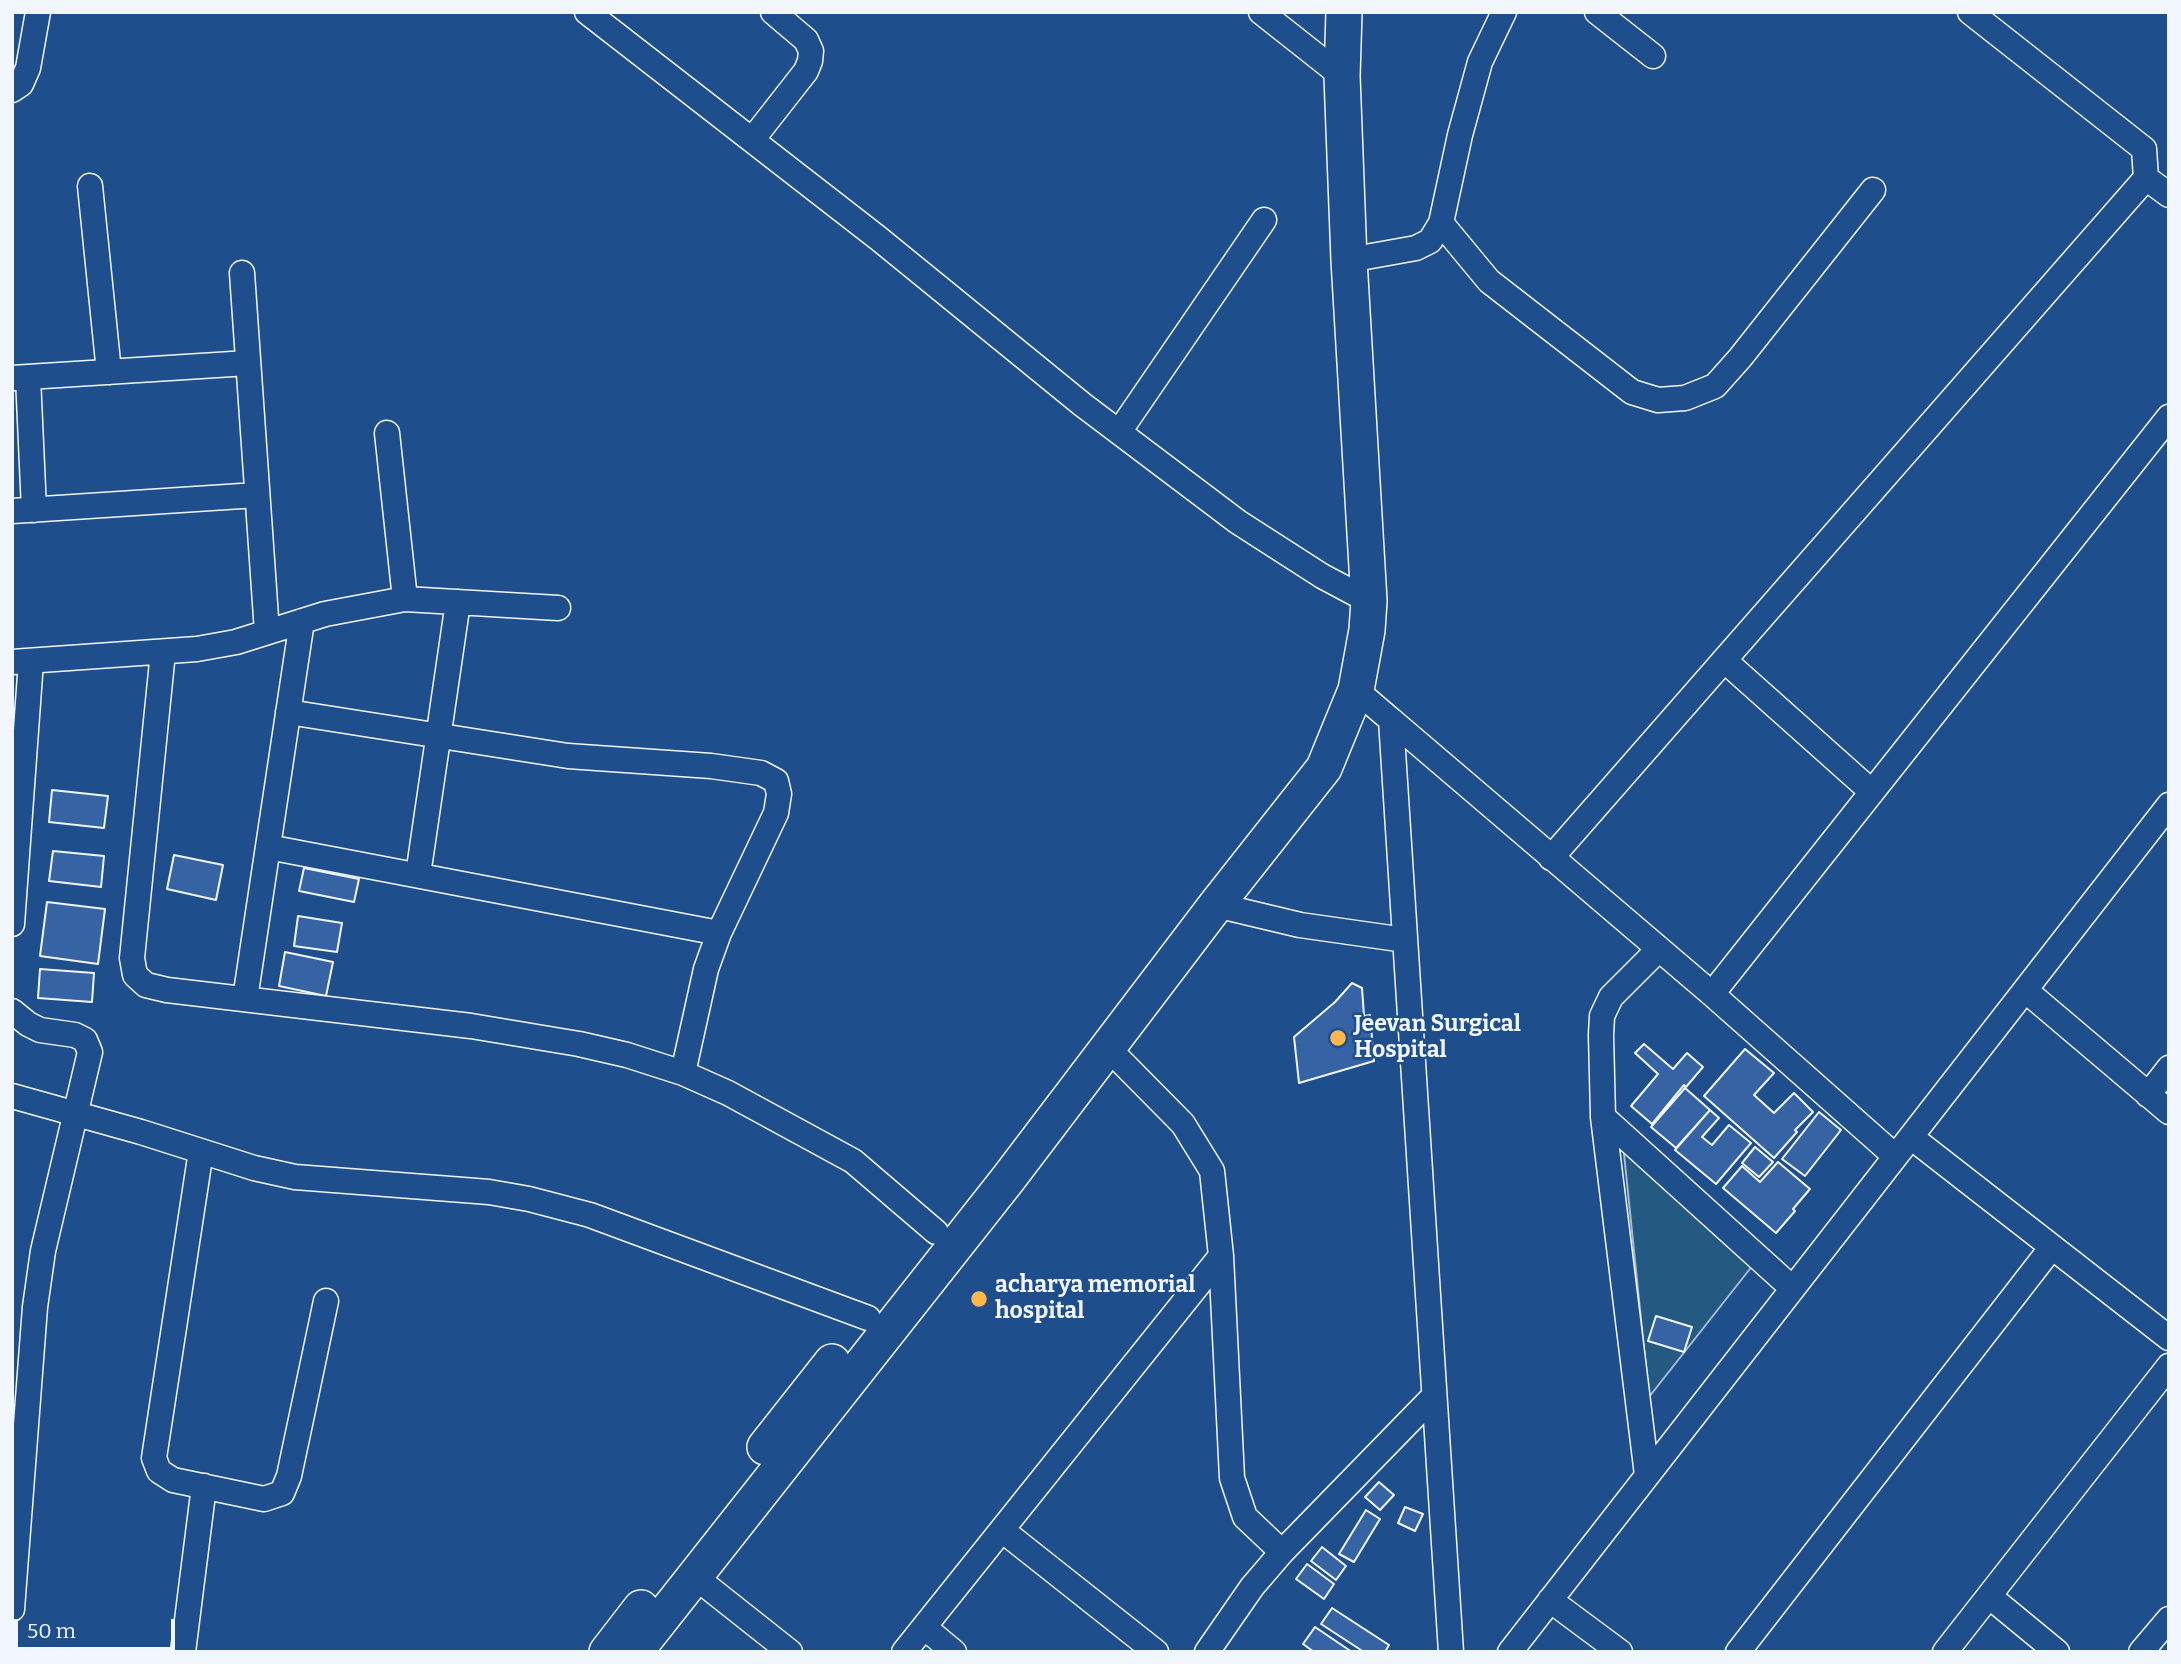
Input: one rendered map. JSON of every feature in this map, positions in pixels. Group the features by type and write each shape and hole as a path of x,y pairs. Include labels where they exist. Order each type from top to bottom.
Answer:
{"highway":[{"path":"635,1652 1008,1179 1216,905 1324,768 1349,704 1367,630 1369,601 1349,260 1342,76 1344,12"},
{"path":"607,1652 1090,1037 1305,753 1349,704"}],"street":[{"path":"12,90 21,84 28,68 38,12"},
{"path":"587,12 612,20 752,140 1119,432 1238,522 1322,576 1369,601"},
{"path":"752,140 806,71 810,61 811,51 806,40 773,12"},
{"path":"1261,12 1342,76"},
{"path":"1349,260 1416,248 1430,240 1441,223 1460,135 1480,62 1504,12"},
{"path":"1597,12 1653,56"},
{"path":"1551,858 2146,178 2144,149 1970,12"},
{"path":"2146,178 2169,195"},
{"path":"90,186 109,372"},
{"path":"1441,223 1489,281 1632,392 1658,400 1685,398 1715,386 1741,358 1873,190"},
{"path":"1119,432 1264,220"},
{"path":"242,273 267,632"},
{"path":"248,363 20,378 23,511 257,495"},
{"path":"1712,994 2169,417"},
{"path":"387,433 405,598"},
{"path":"12,925 22,662 197,649 236,642 348,609 405,598 558,608"},
{"path":"418,876 458,602"},
{"path":"245,999 302,621"},
{"path":"163,652 132,958 135,975 146,985 167,990 471,1026 627,1055 683,1073 728,1093 853,1161 936,1232"},
{"path":"1724,660 1872,792"},
{"path":"1349,704 1391,720 1712,994 1895,1156"},
{"path":"288,712 568,756 711,766 761,773 776,781 779,794 776,813 719,933 702,982 683,1073"},
{"path":"1391,720 1451,1652"},
{"path":"1510,1652 2169,805"},
{"path":"268,847 719,933"},
{"path":"1216,905 1300,925 1405,940"},
{"path":"1647,1475 1603,1118 1601,1035 1602,1016 1611,997 1659,949"},
{"path":"2025,990 2169,1112"},
{"path":"12,1011 40,1030 75,1035 85,1040 90,1052 43,1251 35,1307 12,1609"},
{"path":"1107,1047 1183,1124 1212,1171 1221,1256 1232,1478 1245,1517 1282,1552"},
{"path":"2148,1095 2169,1068"},
{"path":"12,1096 254,1168 295,1177 489,1192 529,1199 590,1215 868,1318"},
{"path":"1603,1118 1793,1289"},
{"path":"1911,1137 2169,1338"},
{"path":"201,1151 155,1458 159,1471 173,1480 264,1499 282,1493 289,1476 326,1301"},
{"path":"1738,1652 2052,1247"},
{"path":"904,1652 1221,1256"},
{"path":"1945,1652 2169,1366"},
{"path":"1207,1652 1252,1587 1282,1552 1434,1396"},
{"path":"183,1652 204,1486"},
{"path":"1002,1530 1156,1652"},
{"path":"694,1576 790,1652"},
{"path":"1989,1596 2057,1652"},
{"path":"1550,1600 1619,1652"},
{"path":"2141,1652 2169,1619"},
{"path":"923,1627 954,1652"}],"shaded area":[{"path":"1623,1144 1753,1265 1649,1397"}],"building":[{"path":"52,790 108,796 104,828 49,822"},
{"path":"53,851 104,856 101,887 49,881"},
{"path":"174,855 223,865 216,900 167,889"},
{"path":"304,868 359,879 354,902 299,891"},
{"path":"47,902 105,909 98,964 40,956"},
{"path":"298,916 342,923 337,952 294,946"},
{"path":"285,952 333,962 326,996 279,986"},
{"path":"40,969 94,973 92,1002 38,998"},
{"path":"1352,983 1362,988 1364,1016 1370,1015 1374,1061 1299,1083 1294,1037 1335,1002"},
{"path":"1644,1044 1673,1069 1687,1053 1703,1067 1686,1087 1684,1085 1652,1124 1631,1106 1658,1074 1635,1053"},
{"path":"1745,1049 1774,1073 1754,1095 1774,1113 1794,1093 1813,1112 1774,1158 1704,1096"},
{"path":"1685,1088 1710,1110 1676,1148 1651,1127"},
{"path":"1710,1110 1719,1118 1702,1137 1712,1145 1729,1125 1751,1143 1716,1184 1675,1150"},
{"path":"1819,1112 1841,1130 1805,1176 1782,1159"},
{"path":"1755,1147 1773,1162 1759,1177 1742,1163"},
{"path":"1778,1162 1810,1189 1776,1233 1723,1188 1742,1166 1760,1182"},
{"path":"1656,1316 1692,1327 1684,1352 1648,1341"},
{"path":"1379,1482 1394,1495 1380,1510 1365,1497"},
{"path":"1405,1507 1423,1514 1415,1531 1398,1523"},
{"path":"1366,1510 1380,1519 1354,1562 1339,1554"},
{"path":"1322,1547 1346,1566 1336,1580 1311,1561"},
{"path":"1307,1564 1334,1584 1324,1599 1296,1579"},
{"path":"1332,1608 1389,1645 1385,1652 1364,1652 1321,1624"},
{"path":"1315,1627 1352,1652 1314,1652 1303,1644"}],"place":[{"name":"Jeevan Surgical Hospital","path":"1338,1038"},
{"name":"acharya memorial hospital","path":"979,1299"}]}
